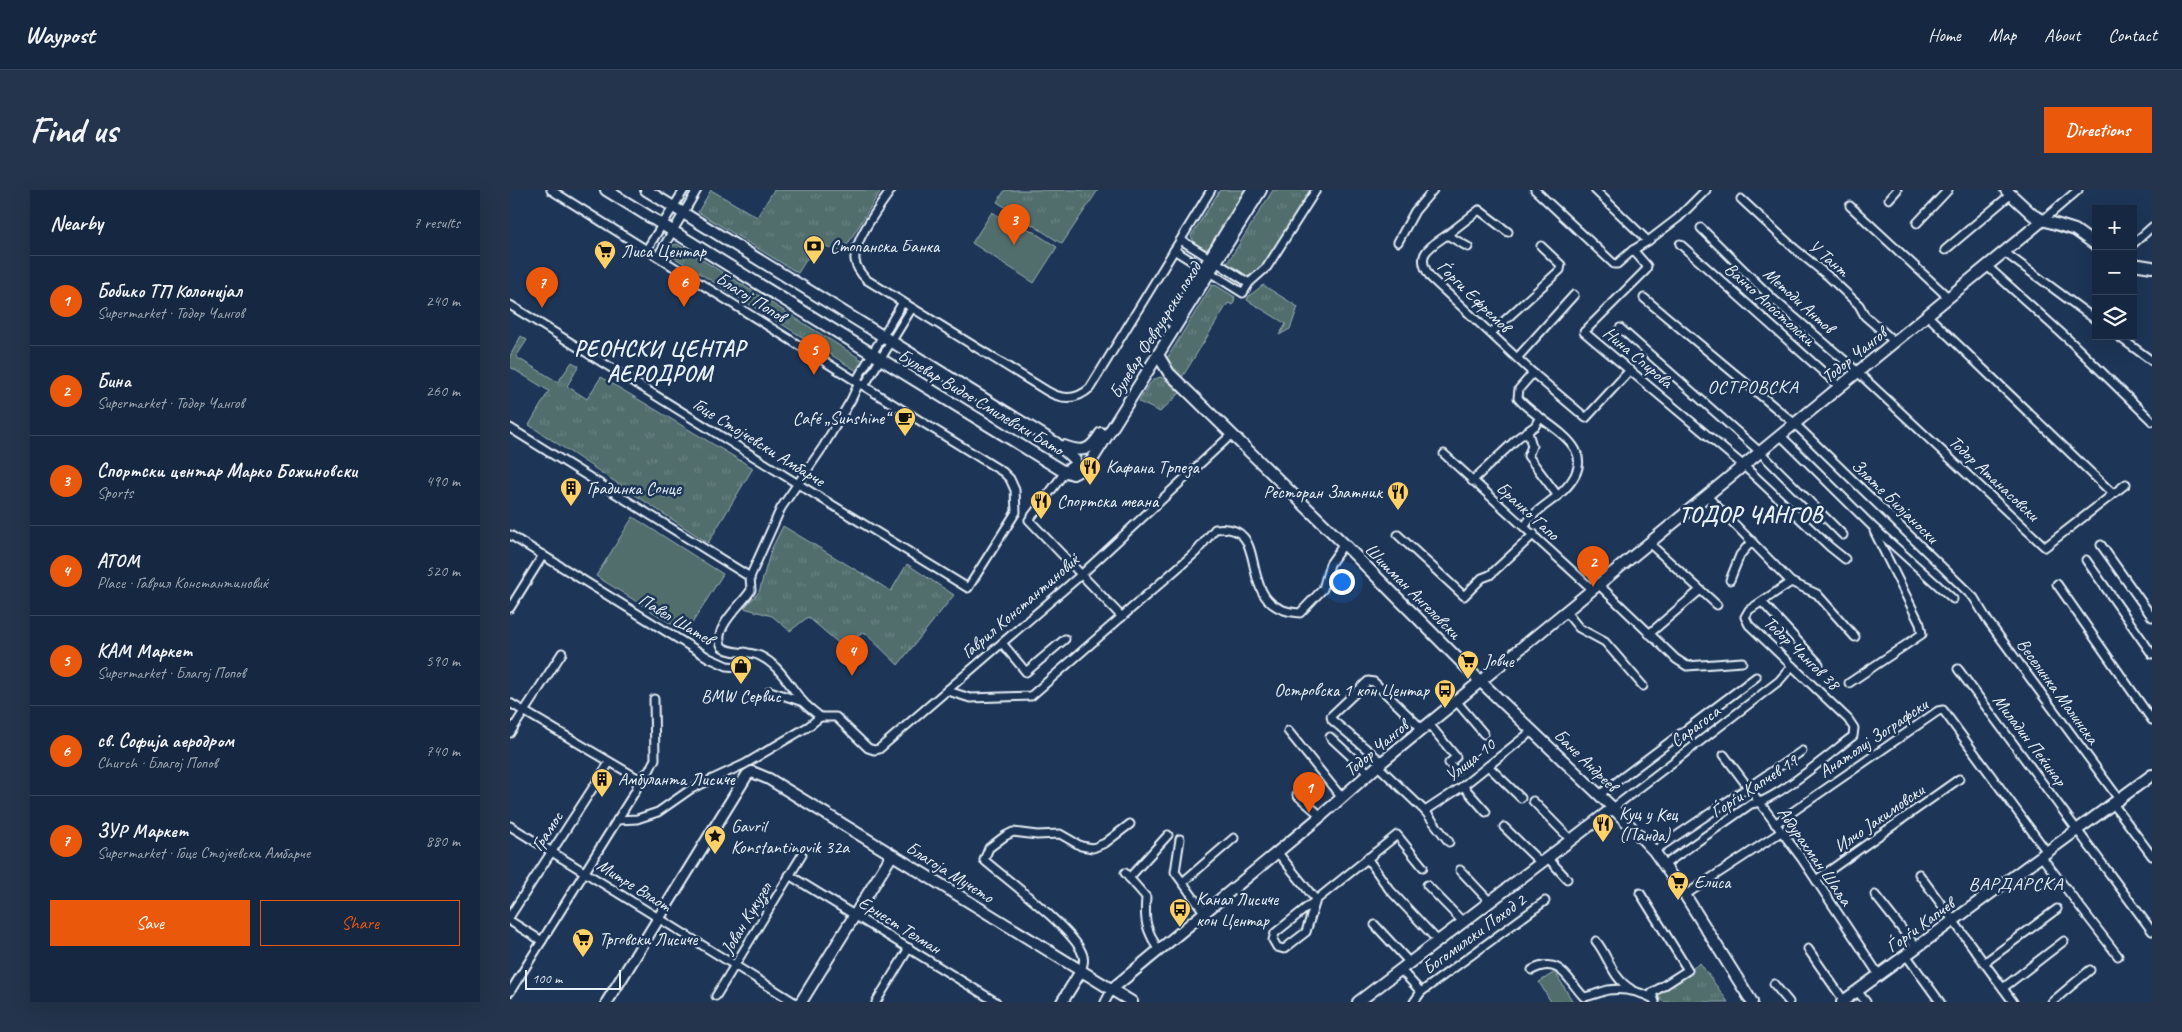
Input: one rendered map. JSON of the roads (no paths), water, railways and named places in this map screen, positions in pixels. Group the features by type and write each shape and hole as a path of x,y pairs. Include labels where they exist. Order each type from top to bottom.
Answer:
{"street":[{"name":"Благој Попов","path":"551,190 860,383"},
{"name":"Булевар Видое Смилевски Бато","path":"606,190 1065,472"},
{"name":"Булевар Видое Смилевски Бато","path":"646,190 1056,443"},
{"path":"647,249 684,190"},
{"path":"658,256 697,190"},
{"path":"891,190 859,241 855,262 861,274 867,280 1056,397 1072,398 1090,388 1211,190"},
{"name":"Булевар Февруарски поход","path":"1065,472 1073,474 1080,471 1092,460 1158,355 1252,190"},
{"name":"Булевар Февруарски поход","path":"1056,443 1080,450 1092,446 1097,441 1260,190"},
{"path":"1181,240 1243,293 1250,283 1267,267 1316,190"},
{"path":"1398,242 1415,211 1433,190"},
{"path":"1535,190 1611,262 1617,264 1633,250 1678,218 1706,190"},
{"path":"1595,190 1648,241"},
{"path":"1889,199 1897,190"},
{"path":"1916,223 1948,190"},
{"name":"Тодор Чангов","path":"1105,1002 1112,989 1278,853 1369,773 1650,544 2078,190"},
{"path":"1945,250 2008,193 2033,215 2075,230 2092,242"},
{"name":"У Тант","path":"1741,199 1859,304 1865,316 1895,342"},
{"path":"1850,206 1949,298"},
{"path":"1447,235 1479,210 1508,232"},
{"path":"2137,240 2152,227"},
{"name":"Методи Антов","path":"1701,228 1773,299 1858,372"},
{"name":"Ѓорги Ефремов","path":"1468,248 1447,235 1425,253 1422,262 1424,269 1431,278 1533,373 1586,418 1630,370"},
{"name":"Ванчо Апостолски","path":"1680,244 1840,387"},
{"path":"1492,333 1560,270 1561,265 1541,246"},
{"path":"1174,250 1250,283"},
{"name":"Нина Спирова","path":"1633,250 1647,266 1646,270 1584,332 1744,466 1830,547 1846,559"},
{"path":"2004,252 2092,317"},
{"path":"2137,265 2152,267"},
{"path":"1987,266 2070,341 2152,421"},
{"path":"1517,358 1574,295"},
{"name":"Злате Билјаноски","path":"1644,298 1795,424 1974,598"},
{"path":"886,339 903,302"},
{"name":"Гоце Стојчевски Амбарче","path":"510,306 968,588 1016,512 1015,490 1003,472 860,383"},
{"path":"886,339 912,308"},
{"path":"1928,315 2113,494"},
{"path":"1620,328 1760,452 1843,535"},
{"name":"Булевар Видое Смилевски Бато","path":"875,356 886,339"},
{"path":"2123,340 2152,361"},
{"path":"948,691 970,698 1028,697 1196,552 1215,529 1227,527 1243,535 1250,545 1254,571 1262,594 1280,610 1300,613 1319,595 1326,582 1330,564 1344,544 1169,373 1158,355"},
{"path":"618,820 637,819 658,812 691,789 746,764 809,726 820,717 803,702 791,684 766,660 752,653 726,650 720,644 720,640 729,616 751,590 750,577 781,508 833,432 875,356"},
{"path":"1147,372 1169,373"},
{"name":"Тодор Атанасовски","path":"1858,372 2045,547 2126,484"},
{"path":"1525,526 1533,514 1558,496 1574,478 1580,460 1574,446 1519,400 1517,396 1519,389 1533,373"},
{"path":"1472,481 1519,437 1528,432 1540,416"},
{"path":"510,428 750,577"},
{"path":"1528,432 1532,446 1528,456 1558,496"},
{"name":"Гаврил Константиновиќ","path":"820,717 836,717 868,748 874,750 948,691 1082,574 1231,435"},
{"path":"1781,436 1872,526 1953,600"},
{"path":"1056,443 1075,460 1075,465 1065,472 1029,520 1122,617"},
{"name":"Бранко Гапо","path":"1444,454 1472,481 1676,659 1688,666 1742,662"},
{"path":"1707,496 1791,582 1816,594 1855,637"},
{"name":"Злате Билјаноски","path":"1849,683 1922,634 1920,624 1872,526"},
{"path":"510,534 543,555 510,608"},
{"path":"1398,535 1464,596 1482,578 1490,575 1534,534"},
{"path":"1730,580 1740,554 1752,541"},
{"name":"Шишман Ангеловски","path":"1344,544 1481,682"},
{"path":"1650,544 1699,591 1717,605"},
{"path":"2101,545 2152,617"},
{"name":"Павел Шатев","path":"543,555 702,654 728,666 737,667 745,652"},
{"path":"2086,560 2152,654"},
{"name":"Тодор Чангов 38","path":"1791,582 1749,610 1745,617 1749,624 1848,719 1854,728"},
{"path":"2057,584 2152,720"},
{"path":"1649,634 1699,591"},
{"name":"Веселинка Малинска","path":"1974,598 1988,621 2152,856"},
{"name":"Тодор Чангов 38","path":"1762,602 1819,664"},
{"path":"1566,612 1579,628 1605,642 1644,686"},
{"path":"1002,643 1026,672 1065,639"},
{"path":"510,733 562,653"},
{"name":"Сарагоса","path":"1613,808 1779,681 1792,666"},
{"name":"Миладин Пеќинар","path":"1958,669 2152,931"},
{"path":"1599,795 1756,677"},
{"path":"1450,842 1425,811 1380,764 1332,720 1331,716 1368,680 1371,680 1426,727 1456,757 1450,763 1456,771"},
{"name":"Бане Андреев","path":"1481,682 1613,808 1654,851 1685,895 1752,1002"},
{"path":"770,691 803,702"},
{"path":"510,992 618,820 636,790 639,779 649,771 655,759 654,700"},
{"path":"1457,702 1484,734"},
{"path":"510,704 639,779"},
{"name":"Анатолиј Зографски","path":"1775,824 1938,710 1943,710 2044,854"},
{"name":"Ѓорѓи Капчев 19","path":"1664,865 1752,804 1759,804 1853,736 1854,728"},
{"path":"1288,731 1342,798"},
{"name":"Улица-10","path":"1425,811 1463,786 1532,731"},
{"path":"1330,737 1369,773"},
{"path":"1654,851 1802,751"},
{"name":"Абдурахман Шаља","path":"1724,755 1816,880 1879,975"},
{"name":"Грамос","path":"510,916 609,762"},
{"path":"1488,766 1521,798"},
{"name":"Благоја Мучето","path":"659,918 749,772 757,773 1132,1002"},
{"name":"Илчо Јакимовски","path":"1816,880 1959,779"},
{"name":"Ѓорѓи Капчев","path":"1843,1001 2077,829 2151,779"},
{"path":"1463,786 1486,812"},
{"path":"1297,795 1321,816"},
{"path":"1533,801 1571,840"},
{"path":"1358,1002 1613,808"},
{"path":"1062,1002 1080,971 1083,956 1075,942 1040,907 984,860 988,848 1013,832 1037,835 1060,834 1082,846 1093,848 1105,844 1130,824"},
{"name":"Митре Влаот","path":"510,826 794,1002"},
{"path":"1504,827 1566,879"},
{"path":"1685,895 1781,832"},
{"path":"1158,950 1146,927 1144,918 1147,895 1127,876 1168,835"},
{"path":"1316,900 1306,932 1284,949 1277,947 1273,940 1275,933 1368,858 1397,835 1423,867"},
{"path":"1184,882 1234,838"},
{"path":"1180,839 1175,872 1204,912"},
{"path":"1278,853 1316,900"},
{"path":"2044,854 2118,956"},
{"name":"Јован Кукузел","path":"716,996 802,855"},
{"path":"801,1002 892,855"},
{"path":"1368,858 1389,888 1438,941"},
{"path":"1460,870 1490,902"},
{"name":"Ернест Телман","path":"789,874 996,1002"},
{"path":"1918,874 2013,1002"},
{"path":"1427,884 1463,922"},
{"path":"1596,941 1619,979 1636,992 1653,1000 1653,992 1688,970 1640,893"},
{"path":"1875,895 1916,948"},
{"name":"Богомилски Поход 2","path":"1375,925 1405,966 1421,992 1545,901"},
{"path":"1984,963 2057,909"},
{"path":"612,1001 659,918"},
{"path":"510,921 542,941"},
{"path":"2003,988 2064,941"},
{"path":"878,1001 909,948"},
{"path":"1808,949 1843,1001"},
{"path":"1906,955 1940,1002"},
{"path":"1532,970 1541,965 1557,968 1570,978 1584,997 1608,990 1636,992"},
{"path":"2052,1002 2090,970"},
{"path":"1774,984 1789,1002"},
{"path":"1857,991 1866,1002"},
{"path":"1414,1002 1421,992"}],"place":[{"name":"Спортски центар Марко Божиновски","path":"1014,245"},
{"name":"Стопанска Банка","path":"814,265"},
{"name":"Лиса Центар","path":"605,270"},
{"name":"св. Софија аеродром","path":"684,307"},
{"name":"ЗУР Маркет","path":"542,308"},
{"name":"КАМ Маркет","path":"814,375"},
{"name":"Café „Sunshine“","path":"905,437"},
{"name":"Кафана Трпеза","path":"1090,486"},
{"name":"Градинка Сонце","path":"571,507"},
{"name":"Ресторан Златник","path":"1398,511"},
{"name":"Спортска меана","path":"1041,520"},
{"name":"Бина","path":"1593,587"},
{"name":"АТОМ","path":"852,676"},
{"name":"Јовче","path":"1468,680"},
{"name":"BMW Сервис","path":"741,685"},
{"name":"Островска 1 кон Центар","path":"1445,709"},
{"name":"Амбуланта Лисиче","path":"602,798"},
{"name":"Бобико ТП Колонијал","path":"1309,813"},
{"name":"Куц у Кец (Панда)","path":"1603,843"},
{"name":"Gavril Konstantinovik 32a","path":"715,855"},
{"name":"Елиса","path":"1678,901"},
{"name":"Канал Лисиче кон Центар","path":"1180,928"},
{"name":"Трговски Лисиче","path":"583,958"}],"district":[{"name":"РЕОНСКИ ЦЕНТАР АЕРОДРОМ","path":"660,360"},
{"name":"ОСТРОВСКА","path":"1753,386"},
{"name":"ТОДОР ЧАНГОВ","path":"1751,514"},
{"name":"ВАРДАРСКА","path":"2016,883"}]}
